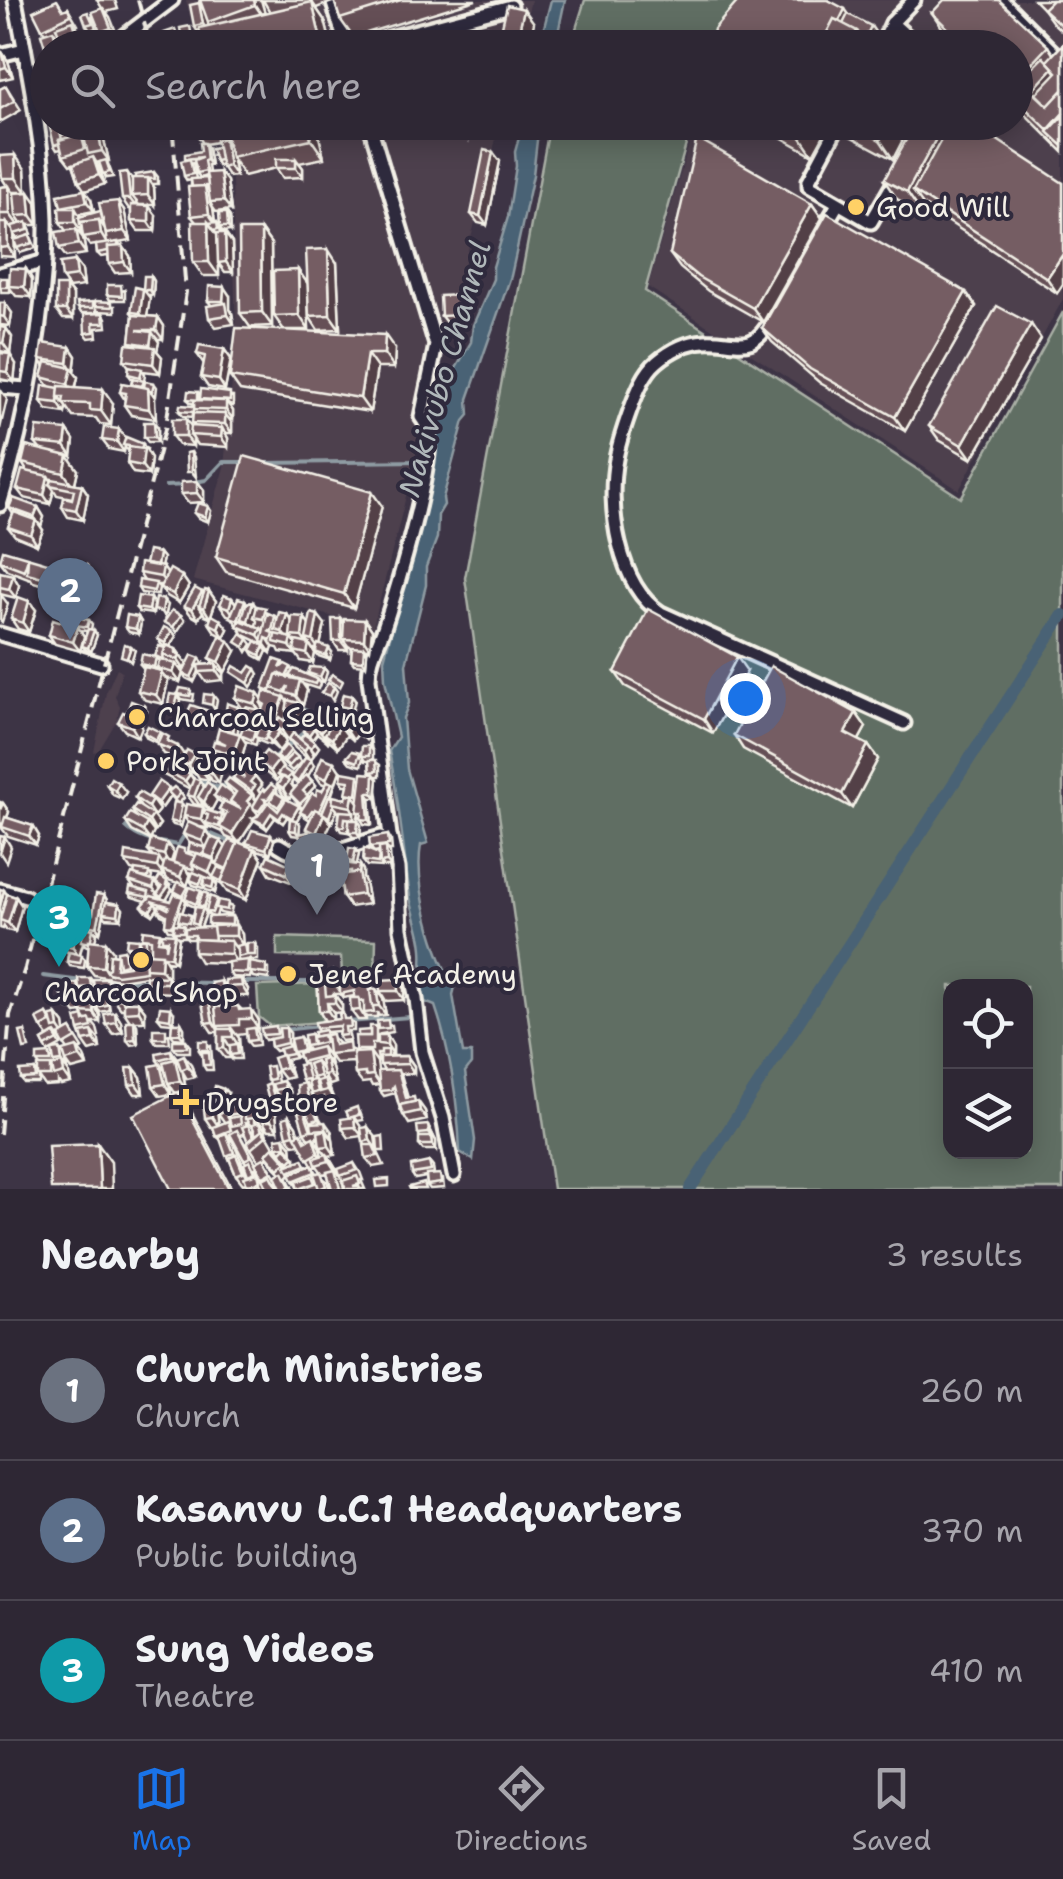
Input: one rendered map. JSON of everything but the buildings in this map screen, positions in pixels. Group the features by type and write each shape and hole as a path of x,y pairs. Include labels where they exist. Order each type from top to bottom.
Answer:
{"street":[{"path":"15,0 30,77"},
{"path":"133,30 172,0"},
{"path":"332,0 343,30"},
{"path":"889,30 914,0"},
{"path":"1001,0 1031,30"},
{"path":"419,30 511,6"},
{"path":"892,24 899,30"},
{"path":"1033,32 1055,54"},
{"path":"0,55 24,50"},
{"path":"1,501 42,300 46,216 39,140"},
{"path":"374,140 436,345 421,418 428,428 428,457 400,574 369,666 390,835 398,866 402,929 422,1052 444,1118 454,1175"},
{"path":"830,140 809,180 813,191 871,222 901,171"},
{"path":"820,236 838,204"},
{"path":"0,274 45,261"},
{"path":"774,314 754,341 742,345 707,341 668,353 653,365 638,390 615,462 614,497 626,570 638,593 660,613 904,723"},
{"path":"0,387 26,390"},
{"path":"0,634 101,664"},
{"path":"279,845 294,856 316,855 390,835"},
{"path":"0,890 26,897"}],"shaded area":[{"path":"186,0 531,0 524,30 194,30"},
{"path":"754,0 1063,0 1063,299 959,490 648,287 690,140 1033,140 1033,30 730,30"},
{"path":"222,140 496,140 373,627 193,580 224,467 236,339 232,177"},
{"path":"117,668 122,671 115,696 120,706 117,720 94,752 106,693"}],"green space":[{"path":"585,0 750,0 726,30 576,30"},
{"path":"547,140 687,140 645,291 961,498 1063,312 1063,1189 553,1189 465,578"},
{"path":"277,937 376,940 375,975 342,974 341,957 277,956"},
{"path":"322,984 322,1022 270,1026 259,1017 257,986"}],"water":[{"path":"551,0 565,0 559,30 543,30"},
{"path":"518,140 537,140 511,276 468,399 469,415 438,515 437,538 426,567 426,585 406,664 409,703 403,718 407,769 428,843 421,845 423,899 433,938 455,987 463,1053 471,1053 471,1064 465,1072 475,1140 473,1160 460,1152 445,1042 435,1006 425,1002 421,989 421,943 410,897 389,751 398,737 384,659 423,517 437,419 493,279 508,217"}],"waterway":[{"name":"Nakivubo Channel","path":"266,463 422,461"},
{"path":"195,482 206,480 223,462 247,462"},
{"path":"166,486 186,485"},
{"path":"690,1189 1063,615"},
{"path":"298,707 321,717"},
{"path":"338,718 373,722"},
{"path":"274,758 304,732"},
{"path":"199,781 217,787 228,785"},
{"path":"126,827 144,838 178,845 185,834"},
{"path":"207,832 230,842"},
{"path":"43,976 82,981"},
{"path":"107,981 147,981"},
{"path":"167,982 212,983"},
{"path":"242,982 322,982"},
{"path":"348,1022 410,1017"},
{"path":"274,1031 319,1026"}],"railway":[{"path":"138,0 146,30"},
{"path":"0,1134 10,1015 166,425 186,292 173,140"}],"place":[{"name":"Good Will","path":"856,207"},
{"name":"Kasanvu L.C.1 Headquarters","path":"70,640"},
{"name":"Charcoal Selling","path":"137,717"},
{"name":"Pork Joint","path":"106,761"},
{"name":"Church Ministries","path":"317,915"},
{"name":"Charcoal Shop","path":"141,960"},
{"name":"Sung Videos","path":"59,967"},
{"name":"Jenef Academy","path":"288,974"},
{"name":"Drugstore","path":"186,1102"}]}
